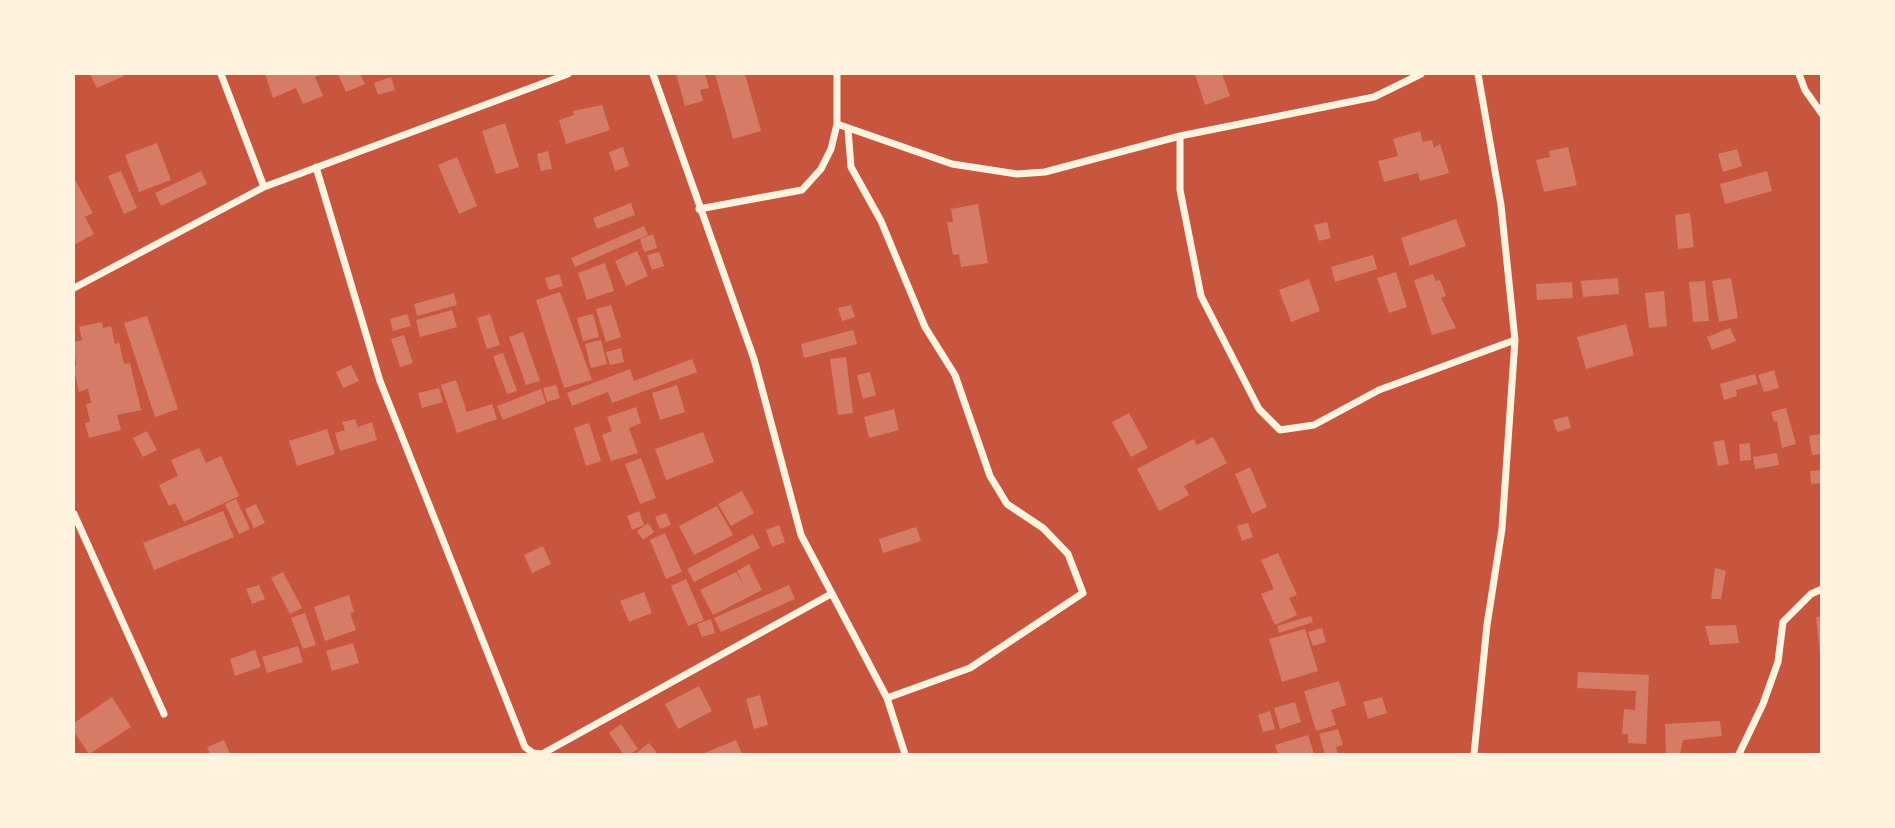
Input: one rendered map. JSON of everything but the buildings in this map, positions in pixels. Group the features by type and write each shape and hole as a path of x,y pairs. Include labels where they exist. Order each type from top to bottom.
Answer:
{"street":[{"path":"221,74 264,187"},
{"path":"542,74 542,85"},
{"path":"74,288 264,187 568,74"},
{"path":"653,74 754,359 794,514 831,594 887,698 905,754"},
{"path":"699,209 803,190 821,169 837,124 837,74"},
{"path":"837,124 952,164 1017,174 1045,172 1180,136 1374,97 1421,74"},
{"path":"1474,754 1487,625 1503,529 1515,340 1501,205 1478,74"},
{"path":"1799,74 1805,90 1822,114"},
{"path":"848,129 851,167 881,221 925,327 955,374 990,476 1007,504 1042,527 1068,554 1083,593 970,668 887,698"},
{"path":"1180,136 1180,190 1201,296 1259,409 1280,430 1314,425 1379,390 1515,340"},
{"path":"316,167 380,381 525,747 533,754 542,754 831,594"},
{"path":"74,514 164,714"},
{"path":"1739,754 1763,704 1777,662 1783,622 1811,594 1822,589"}]}
